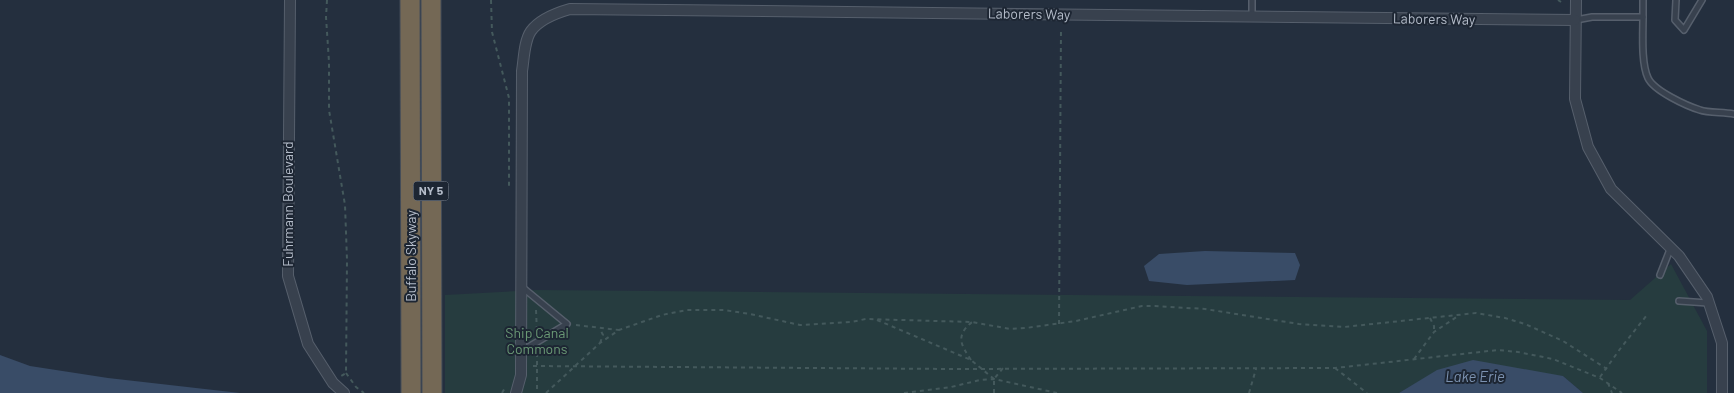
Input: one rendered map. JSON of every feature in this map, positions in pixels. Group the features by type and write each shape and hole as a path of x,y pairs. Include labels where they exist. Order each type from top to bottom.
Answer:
{"highway":[{"name":"Buffalo Skyway","path":"410,0 411,387"},
{"name":"Buffalo Skyway","path":"431,0 432,387"}],"street":[{"name":"Fuhrmann Boulevard","path":"290,0 288,276 308,344 333,383 344,393"},
{"path":"1576,0 1575,99 1588,147 1611,189 1672,247 1707,297 1722,343 1722,393"},
{"name":"Laborers Way","path":"521,287 522,71 525,49 531,32 558,12 570,9 1575,20"},
{"path":"516,393 521,375 521,287"}],"lane":[{"path":"1252,0 1252,17"},
{"path":"1643,0 1645,64 1648,79 1660,91 1701,111 1722,111 1734,114"},
{"path":"1676,0 1675,20 1684,30 1702,0"},
{"path":"1575,20 1592,17 1643,17"},
{"path":"1660,275 1672,247"},
{"path":"521,287 567,324 521,352"},
{"path":"1679,301 1709,303"}],"path":[{"path":"327,0 329,110 345,205 347,260 346,373 356,387 364,393"},
{"path":"491,0 492,32 509,98 509,192"},
{"path":"1059,324 1061,29"},
{"path":"546,393 573,366 619,330 662,315 688,310 724,310 800,325 823,325 874,319 972,322 1010,329 1059,324 1142,306 1205,309 1299,324 1344,327 1476,313 1525,324 1563,342 1607,369"},
{"path":"1414,359 1434,332 1460,315"},
{"path":"1600,378 1620,349 1647,316"},
{"path":"1430,318 1434,326 1434,332"},
{"path":"874,319 971,360 994,379"},
{"path":"971,360 960,339 965,328 972,322"},
{"path":"574,324 600,329 619,330"},
{"path":"600,329 603,335 600,343"},
{"path":"531,366 1335,368 1498,350 1553,359 1600,378 1622,393"},
{"path":"994,393 994,379 1003,368"},
{"path":"1335,368 1367,393"},
{"path":"1249,393 1256,369"},
{"path":"341,376 346,373"},
{"path":"904,393 994,379 1057,393"},
{"path":"1608,383 1612,393"},
{"path":"502,393 506,385"}],"green space":[{"name":"Ship Canal Commons","path":"1671,264 1707,331 1707,393 1583,393 1563,376 1437,371 1399,393 445,393 445,295 536,290 1630,300"}],"water":[{"path":"1205,251 1295,253 1300,265 1295,280 1187,285 1149,281 1144,266 1159,254"},
{"path":"0,355 30,366 108,378 240,393 0,393"},
{"name":"Lake Erie","path":"1473,360 1563,376 1583,393 1399,393 1437,370"}]}
